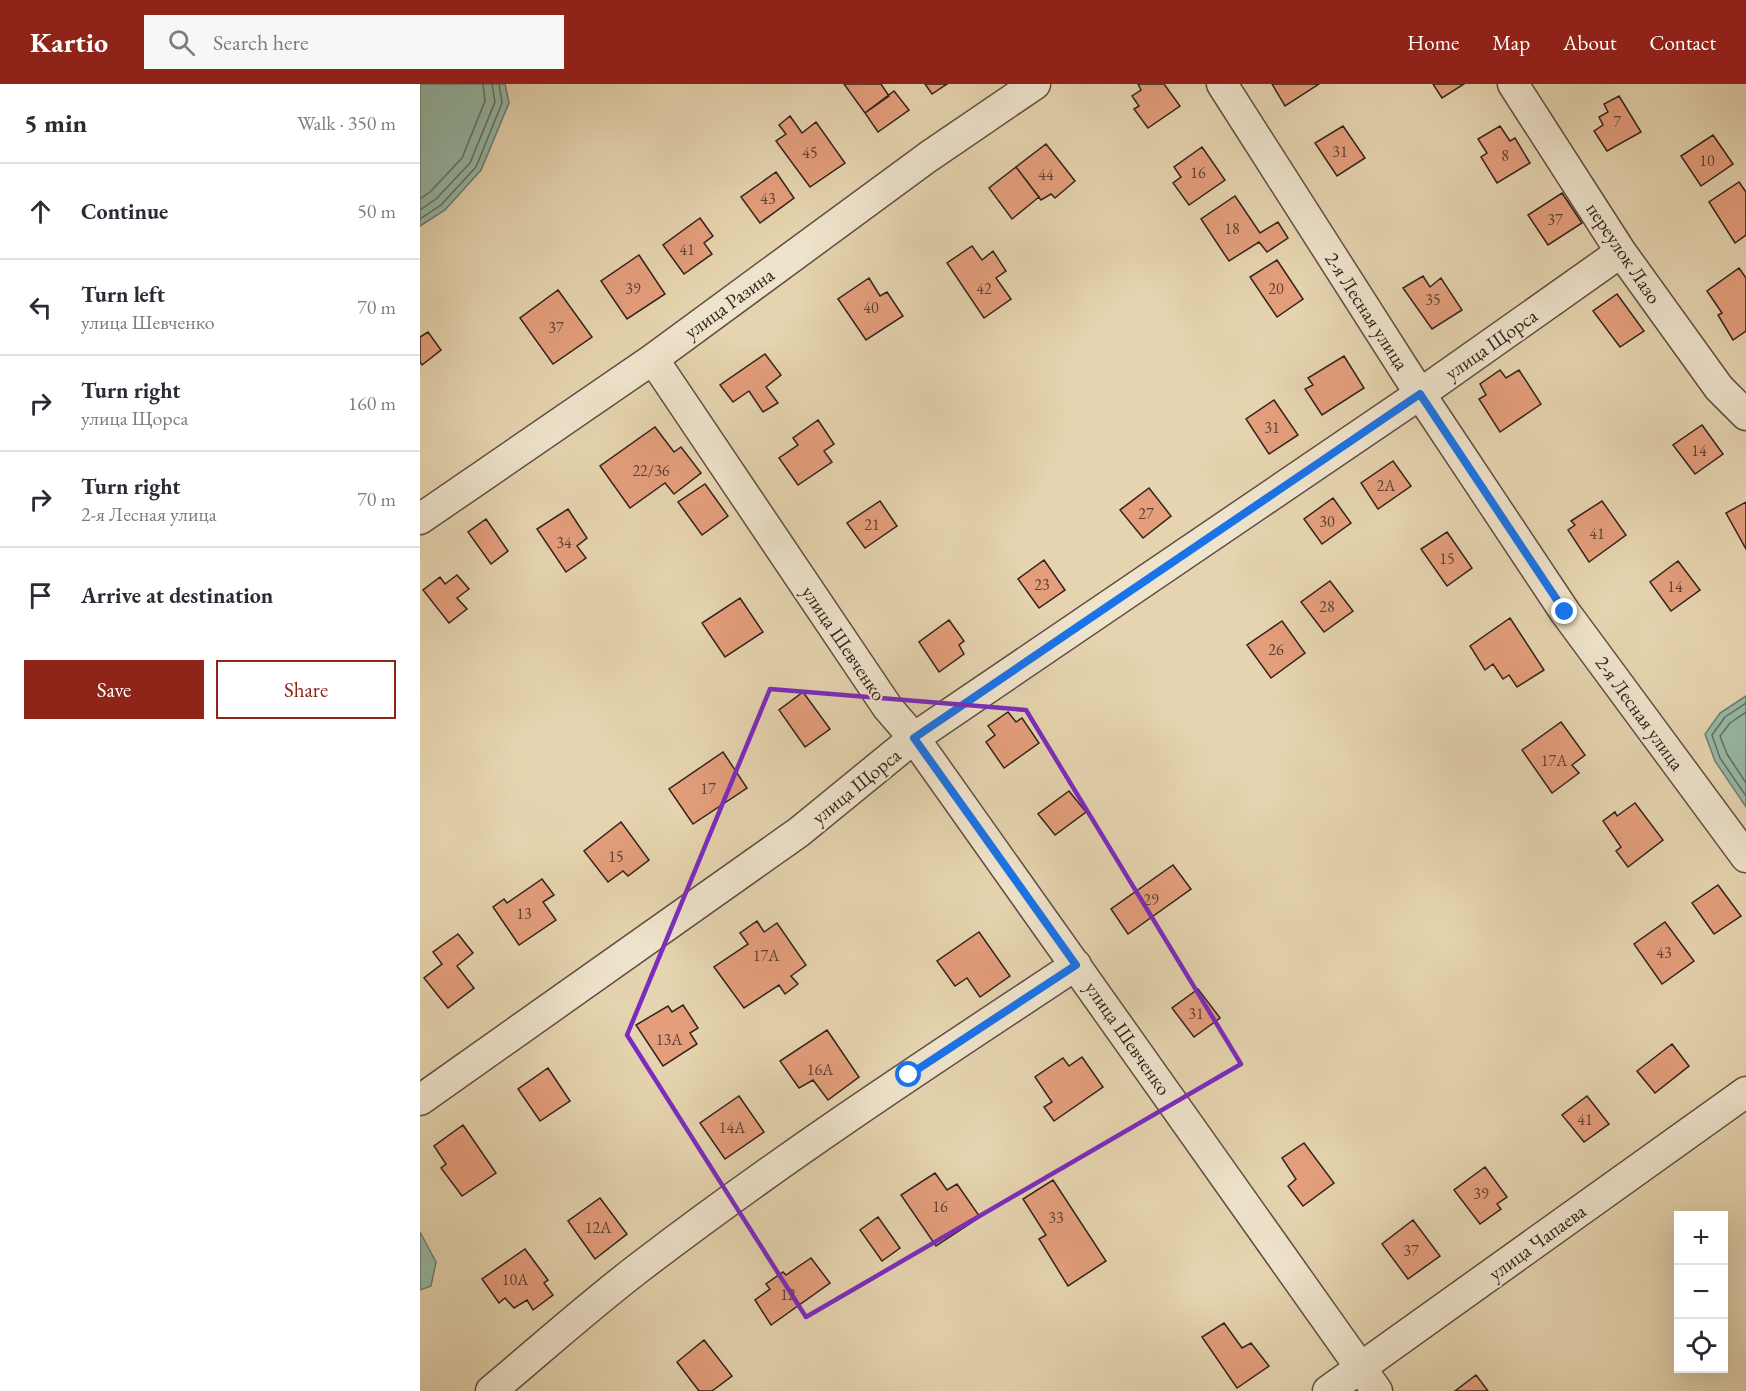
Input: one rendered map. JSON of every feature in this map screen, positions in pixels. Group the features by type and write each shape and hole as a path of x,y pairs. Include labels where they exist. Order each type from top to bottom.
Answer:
{"street":[{"name":"улица Разина","path":"420,519 653,359 928,157 1035,84"},
{"name":"2-я Лесная улица","path":"1222,84 1420,394 1565,612 1746,857"},
{"name":"переулок Лазо","path":"1513,84 1622,252 1719,388 1746,415"},
{"name":"улица Щорса","path":"420,1100 799,832 914,738 1420,394 1622,252"},
{"name":"улица Шевченко","path":"653,359 888,708 914,738 1369,1380"},
{"path":"490,1391 639,1267 759,1179 909,1075 1076,965"},
{"name":"улица Чапаева","path":"1328,1391 1369,1380 1746,1092"}],"highlighted area":[{"path":"770,689 1026,710 1241,1064 806,1317 627,1035"}],"water":[{"path":"420,84 505,84 509,103 481,170 445,210 420,226"},
{"path":"1746,696 1746,807 1715,761 1705,734 1720,713"},
{"path":"420,1232 436,1262 431,1286 420,1290"}],"building":[{"path":"844,84 881,84 889,96 865,113"},
{"path":"925,84 947,84 932,94"},
{"path":"1138,84 1164,84 1180,106 1148,128 1134,109 1139,106 1132,96 1141,90"},
{"path":"1272,84 1319,84 1285,106"},
{"path":"1433,84 1464,84 1442,98"},
{"path":"894,91 909,110 878,132 865,113"},
{"path":"1619,96 1641,132 1607,151 1594,131 1603,125 1599,117 1608,112 1604,104"},
{"path":"790,116 802,133 816,122 845,163 810,187 776,141 786,134 779,125"},
{"path":"1343,126 1365,158 1337,176 1315,143"},
{"path":"1500,126 1510,141 1515,138 1530,163 1497,183 1481,157 1487,153 1478,139"},
{"path":"1713,135 1733,164 1701,186 1681,156"},
{"path":"1046,144 1075,181 1055,198 1051,194 1041,200 1016,167"},
{"path":"1202,147 1225,180 1189,205 1173,183 1181,177 1174,167"},
{"path":"1016,167 1039,197 1012,219 989,188"},
{"path":"776,172 794,198 760,223 741,197"},
{"path":"1739,182 1746,192 1746,235 1735,243 1709,202"},
{"path":"1562,193 1582,223 1548,245 1528,215"},
{"path":"1235,196 1260,233 1278,222 1288,238 1267,252 1259,242 1229,261 1201,219"},
{"path":"700,218 713,236 704,243 712,254 684,274 663,245"},
{"path":"972,246 982,260 993,251 1006,271 996,278 1011,299 984,318 947,263"},
{"path":"639,255 665,294 627,319 601,281"},
{"path":"1277,260 1303,299 1277,317 1250,277"},
{"path":"1739,268 1746,278 1746,331 1733,340 1718,315 1722,313 1707,291"},
{"path":"1423,276 1430,287 1441,278 1462,310 1432,329 1403,288"},
{"path":"869,278 880,296 887,292 903,316 866,340 838,299"},
{"path":"558,290 592,337 553,364 520,318"},
{"path":"1617,294 1644,331 1620,347 1593,311"},
{"path":"428,332 441,350 422,365 420,337"},
{"path":"765,354 781,375 766,387 778,403 763,412 749,391 733,402 720,385"},
{"path":"1344,356 1364,388 1322,415 1305,389 1313,385 1308,378"},
{"path":"1500,370 1506,378 1519,370 1541,404 1500,432 1479,399 1486,395 1480,384"},
{"path":"1274,400 1298,435 1269,454 1246,419"},
{"path":"818,420 834,444 824,451 832,462 798,485 779,458 798,445 793,438"},
{"path":"1702,425 1723,454 1695,474 1673,445"},
{"path":"655,427 674,452 681,447 701,473 674,494 665,483 630,508 600,466"},
{"path":"1393,461 1411,486 1378,509 1361,483"},
{"path":"705,484 728,516 702,535 678,502"},
{"path":"1149,488 1171,516 1143,538 1120,510"},
{"path":"1333,498 1351,523 1322,544 1304,519"},
{"path":"880,501 897,526 865,548 847,523"},
{"path":"1602,501 1626,535 1589,562 1568,530 1575,525 1571,521"},
{"path":"1746,502 1746,549 1726,513"},
{"path":"568,509 587,538 577,546 586,558 566,572 537,529"},
{"path":"486,519 508,551 491,564 468,532"},
{"path":"1447,532 1472,568 1447,586 1421,549"},
{"path":"1044,560 1065,590 1039,608 1018,579"},
{"path":"1678,561 1700,590 1671,611 1650,582"},
{"path":"457,575 469,589 457,598 467,609 449,623 423,590 440,577 445,584"},
{"path":"1330,581 1353,611 1324,632 1301,602"},
{"path":"740,598 763,632 725,657 702,623"},
{"path":"1510,618 1544,670 1517,687 1509,675 1503,679 1493,664 1485,670 1470,646"},
{"path":"949,620 964,641 959,645 964,654 939,672 919,642"},
{"path":"1282,621 1305,653 1271,678 1247,645"},
{"path":"803,692 830,729 805,747 779,710"},
{"path":"1008,712 1016,722 1022,718 1039,743 1004,768 986,742 995,735 988,726"},
{"path":"1561,722 1585,755 1572,765 1579,773 1552,793 1522,750"},
{"path":"723,752 747,788 693,824 669,789"},
{"path":"1069,791 1086,812 1055,835 1038,814"},
{"path":"1635,803 1663,840 1628,867 1616,851 1621,847 1603,821 1615,812 1617,816"},
{"path":"621,822 649,860 628,876 623,871 608,882 584,851"},
{"path":"1173,865 1191,889 1128,934 1111,909"},
{"path":"542,879 554,895 543,902 556,920 519,945 493,907 504,899 507,903"},
{"path":"1718,885 1741,916 1714,934 1692,903"},
{"path":"757,921 764,932 777,923 806,965 791,976 798,984 785,994 779,985 744,1008 714,967 748,944 740,933"},
{"path":"1665,922 1694,961 1662,984 1634,944"},
{"path":"979,932 1010,976 980,997 967,978 955,986 937,961"},
{"path":"458,934 473,953 457,966 474,988 448,1008 424,978 442,964 433,952"},
{"path":"1198,989 1220,1018 1194,1037 1172,1008"},
{"path":"683,1005 698,1028 690,1033 697,1044 663,1066 636,1025 668,1006 672,1012"},
{"path":"827,1030 859,1077 828,1100 813,1080 799,1088 780,1061"},
{"path":"1672,1044 1689,1066 1655,1093 1637,1071"},
{"path":"1082,1057 1103,1087 1054,1121 1044,1107 1052,1102 1035,1077 1063,1058 1069,1066"},
{"path":"548,1068 570,1101 540,1121 518,1089"},
{"path":"739,1096 764,1132 725,1159 700,1123"},
{"path":"1587,1096 1609,1124 1584,1142 1562,1115"},
{"path":"463,1125 496,1173 462,1196 441,1168 446,1164 434,1146"},
{"path":"1304,1143 1334,1183 1303,1206 1288,1186 1296,1179 1282,1158"},
{"path":"1485,1167 1507,1197 1497,1204 1501,1209 1480,1224 1454,1190"},
{"path":"935,1173 947,1190 957,1184 980,1217 936,1246 901,1195"},
{"path":"1053,1180 1106,1261 1068,1286 1039,1239 1046,1235 1023,1199"},
{"path":"600,1198 627,1234 595,1259 568,1221"},
{"path":"878,1217 900,1248 882,1261 860,1230"},
{"path":"1413,1220 1440,1256 1408,1279 1382,1244"},
{"path":"525,1249 548,1280 544,1283 553,1295 533,1310 527,1300 514,1308 505,1298 499,1303 482,1279"},
{"path":"811,1258 830,1283 771,1325 755,1300 770,1289 766,1284 783,1272 786,1275"},
{"path":"1224,1323 1242,1348 1251,1343 1269,1366 1237,1388 1202,1337"},
{"path":"704,1340 732,1376 712,1391 699,1391 677,1362"},
{"path":"1476,1375 1488,1391 1455,1391"}],"route":[{"path":"909,1075 1076,965 914,738 1420,394 1565,612"}]}
